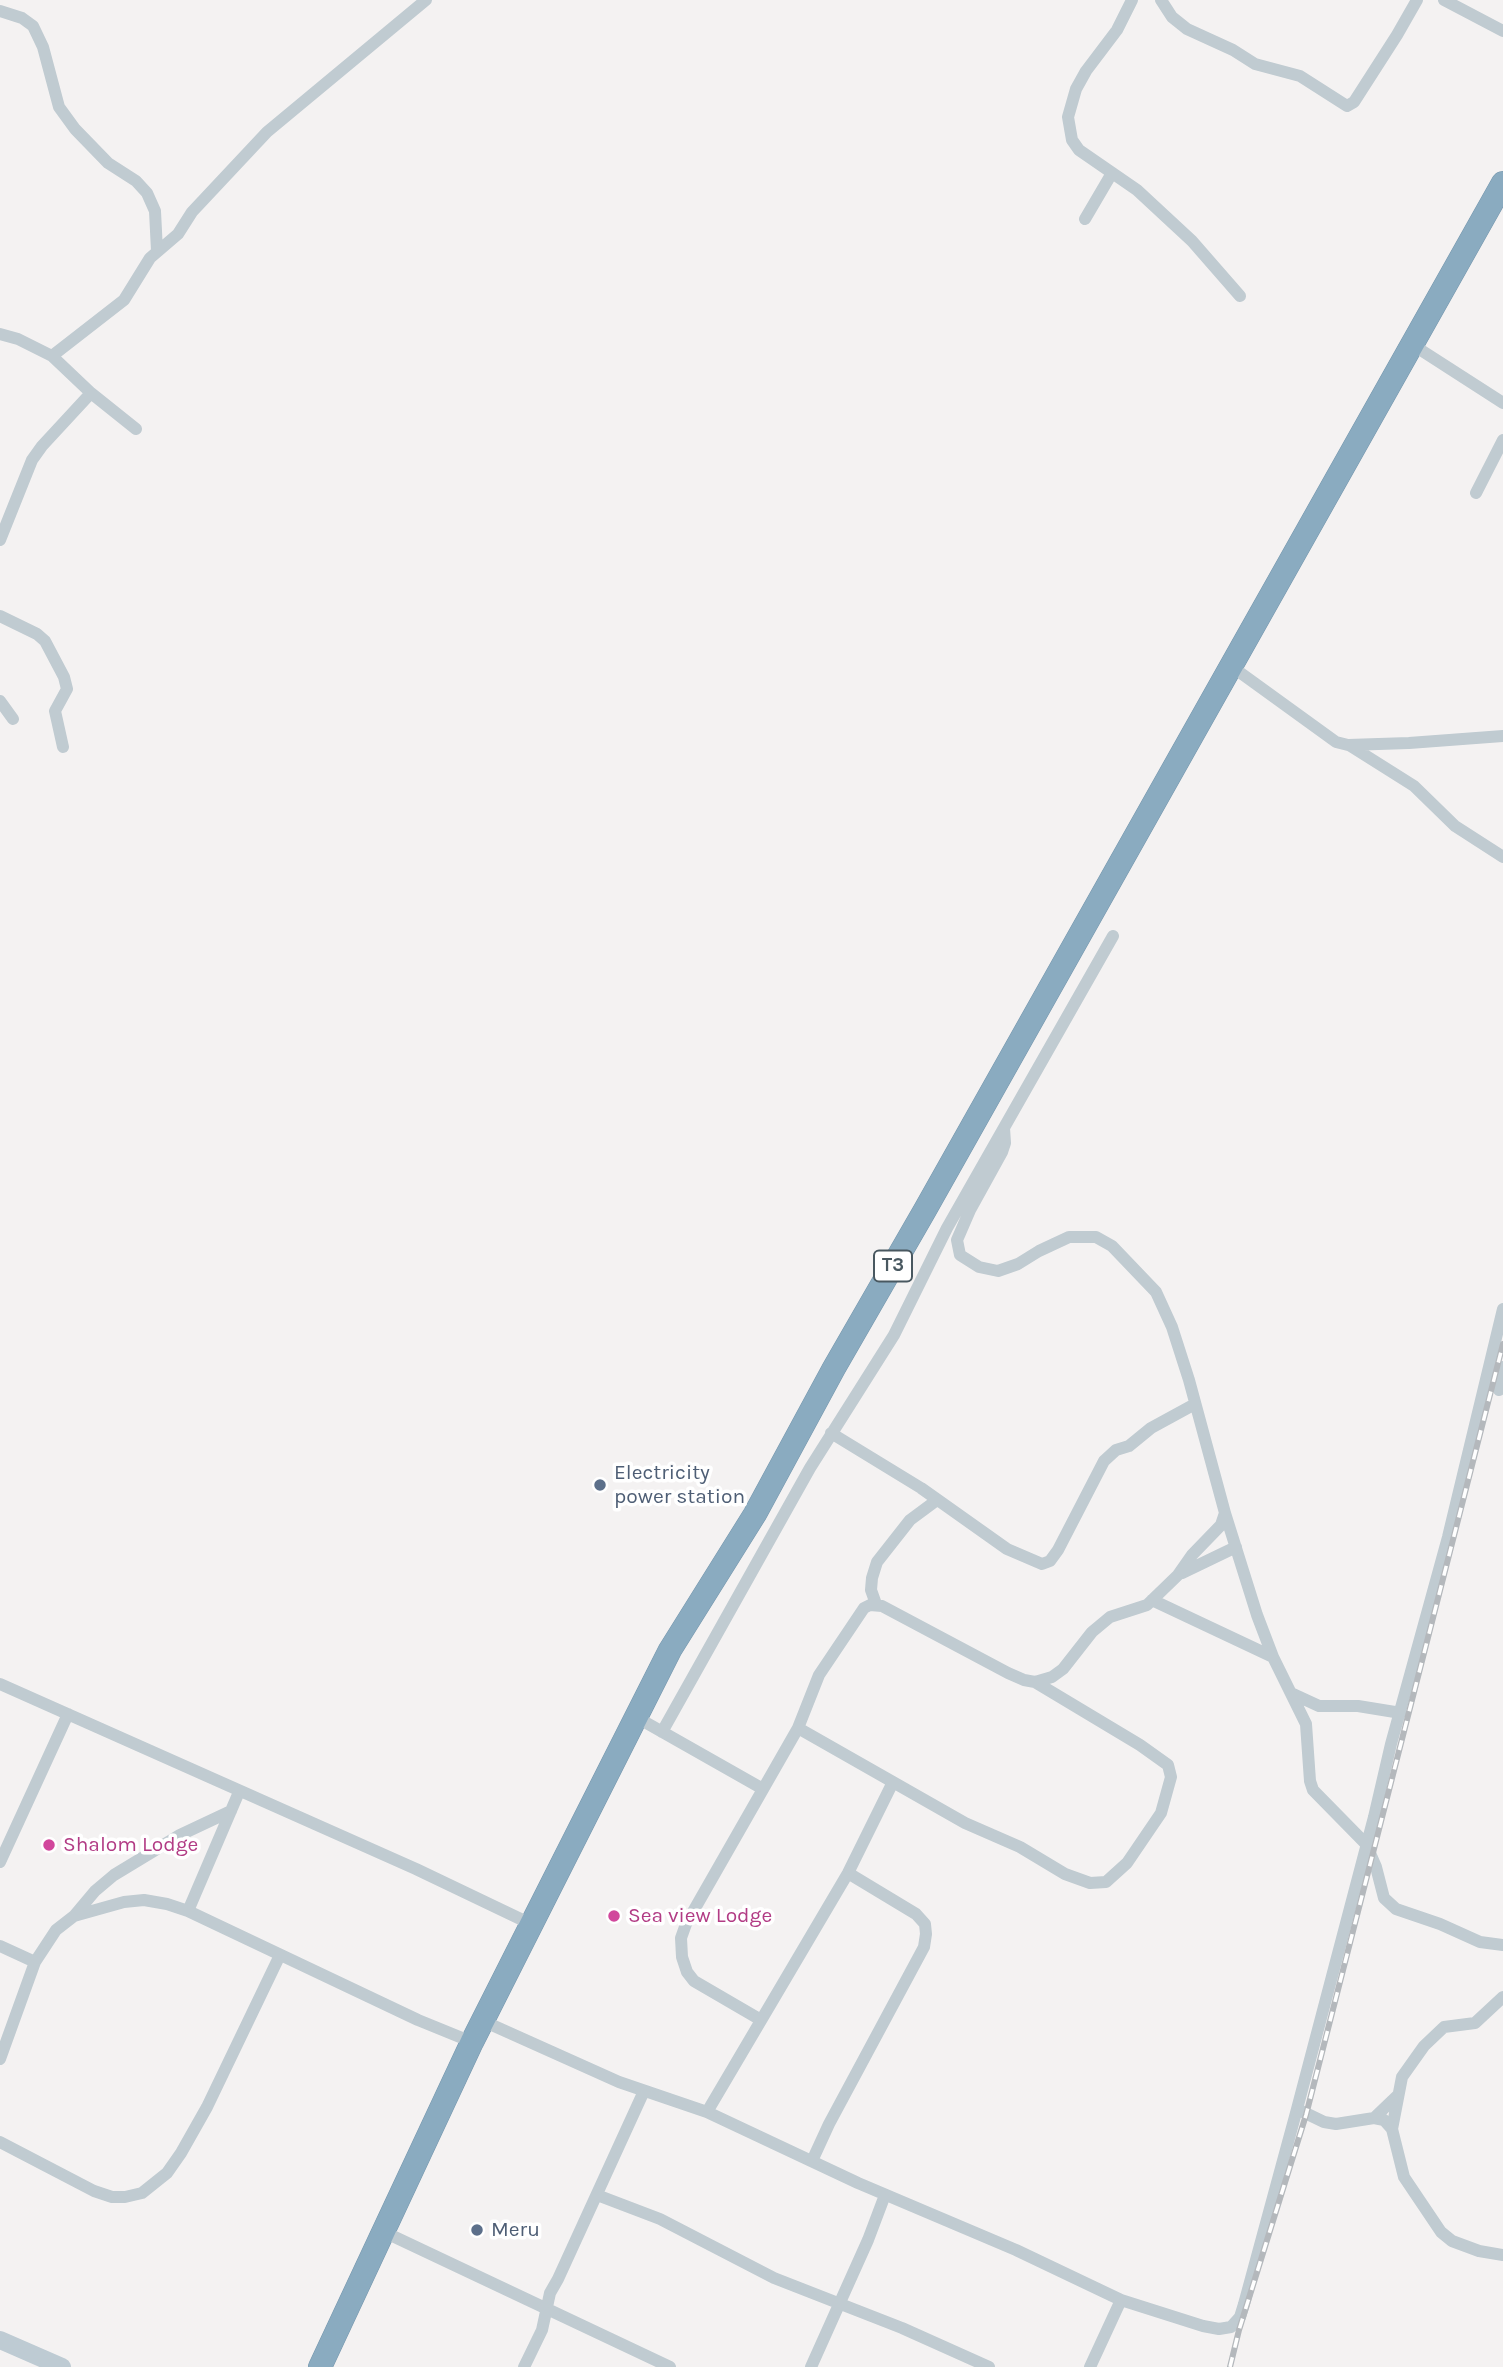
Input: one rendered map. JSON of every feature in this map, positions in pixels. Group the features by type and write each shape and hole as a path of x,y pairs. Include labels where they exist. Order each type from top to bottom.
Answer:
{"highway":[{"name":"T3","path":"320,2367 472,2042 670,1650 755,1514 834,1368 1503,183"}],"street":[{"path":"52,356 124,300 157,251 178,234 192,212 279,121 426,0"},
{"path":"1132,0 1117,30 1076,89 1068,117 1075,145 1137,190 1192,240 1240,296"},
{"path":"1161,0 1172,17 1186,29 1233,50 1255,64 1306,79 1347,106 1354,102 1417,0"},
{"path":"1444,0 1503,31"},
{"path":"1,13 29,22 38,33 55,96 75,129 108,163 136,181 147,192 155,211 157,251"},
{"path":"1085,219 1112,173"},
{"path":"0,334 18,339 52,356 91,393 136,429"},
{"path":"1413,345 1503,403"},
{"path":"0,540 32,460 91,393"},
{"path":"1476,493 1503,440"},
{"path":"0,616 45,640 56,660 67,684 55,712 63,747"},
{"path":"1231,666 1336,742 1348,745 1503,736"},
{"path":"0,701 13,719"},
{"path":"1348,745 1414,786 1455,826 1503,857"},
{"path":"662,1732 831,1433 894,1335 947,1228 1114,936"},
{"path":"1004,1128 1005,1143 1002,1152 957,1240 960,1255 979,1267 998,1271 1018,1264 1069,1237 1103,1239 1156,1292 1172,1327 1253,1604 1273,1657 1306,1724 1313,1790 1366,1844 1376,1867 1384,1898 1396,1909 1440,1924 1480,1942 1503,1945"},
{"path":"483,2021 644,2091 706,2112 885,2195 1016,2250 1121,2300 1203,2326 1219,2329 1231,2327 1240,2316 1244,2304 1297,2109 1448,1537 1503,1309"},
{"path":"1481,1394 1501,1389 1503,1367"},
{"path":"831,1433 937,1500 1007,1549 1032,1561 1046,1563 1064,1539 1104,1461 1151,1428 1195,1404"},
{"path":"798,1728 965,1823 1020,1847 1077,1879 1098,1883 1113,1877 1127,1863 1161,1813 1171,1777 1168,1765 1140,1745 1035,1682 1008,1673 876,1604 871,1590 877,1562 910,1520 937,1500"},
{"path":"1035,1682 1052,1677 1063,1669 1092,1632 1110,1617 1147,1605 1178,1575 1192,1555 1221,1525 1226,1513"},
{"path":"1178,1575 1236,1547"},
{"path":"1152,1600 1273,1657"},
{"path":"761,2020 694,1981 687,1972 681,1946 685,1924 798,1728 819,1675 830,1656 864,1608 876,1604"},
{"path":"0,1684 416,1869 531,1924"},
{"path":"1292,1694 1319,1706 1358,1706 1401,1713"},
{"path":"0,1862 68,1714"},
{"path":"635,1717 763,1789"},
{"path":"706,2112 848,1872 893,1782"},
{"path":"188,1911 239,1792"},
{"path":"0,2059 35,1962 56,1930 74,1916 95,1891 114,1875 180,1835 231,1811"},
{"path":"812,2161 924,1947 926,1934 925,1924 916,1914 848,1872"},
{"path":"74,1916 124,1902 144,1900 167,1903 418,2020 472,2042"},
{"path":"0,1946 35,1962"},
{"path":"0,2142 94,2191 112,2197 142,2193 166,2173 181,2153 207,2107 280,1955"},
{"path":"1503,1997 1475,2023 1444,2028 1432,2037 1402,2077 1392,2129 1404,2177 1441,2232 1452,2241 1479,2252 1503,2255"},
{"path":"524,2367 542,2330 550,2293 644,2091"},
{"path":"1374,2118 1397,2096"},
{"path":"1297,2109 1324,2122 1336,2124 1374,2118 1384,2120 1392,2129"},
{"path":"597,2195 660,2219 774,2278 902,2328 989,2367"},
{"path":"811,2367 868,2240 885,2195"},
{"path":"382,2231 670,2367"},
{"path":"1090,2367 1121,2300"},
{"path":"0,2340 41,2363 62,2367"}],"railway":[{"path":"1230,2367 1306,2115 1503,1344"}],"place":[{"name":"Electricity power station","path":"600,1485"},
{"name":"Shalom Lodge","path":"49,1845"},
{"name":"Sea view Lodge","path":"614,1916"},
{"name":"Meru","path":"477,2230"}]}
